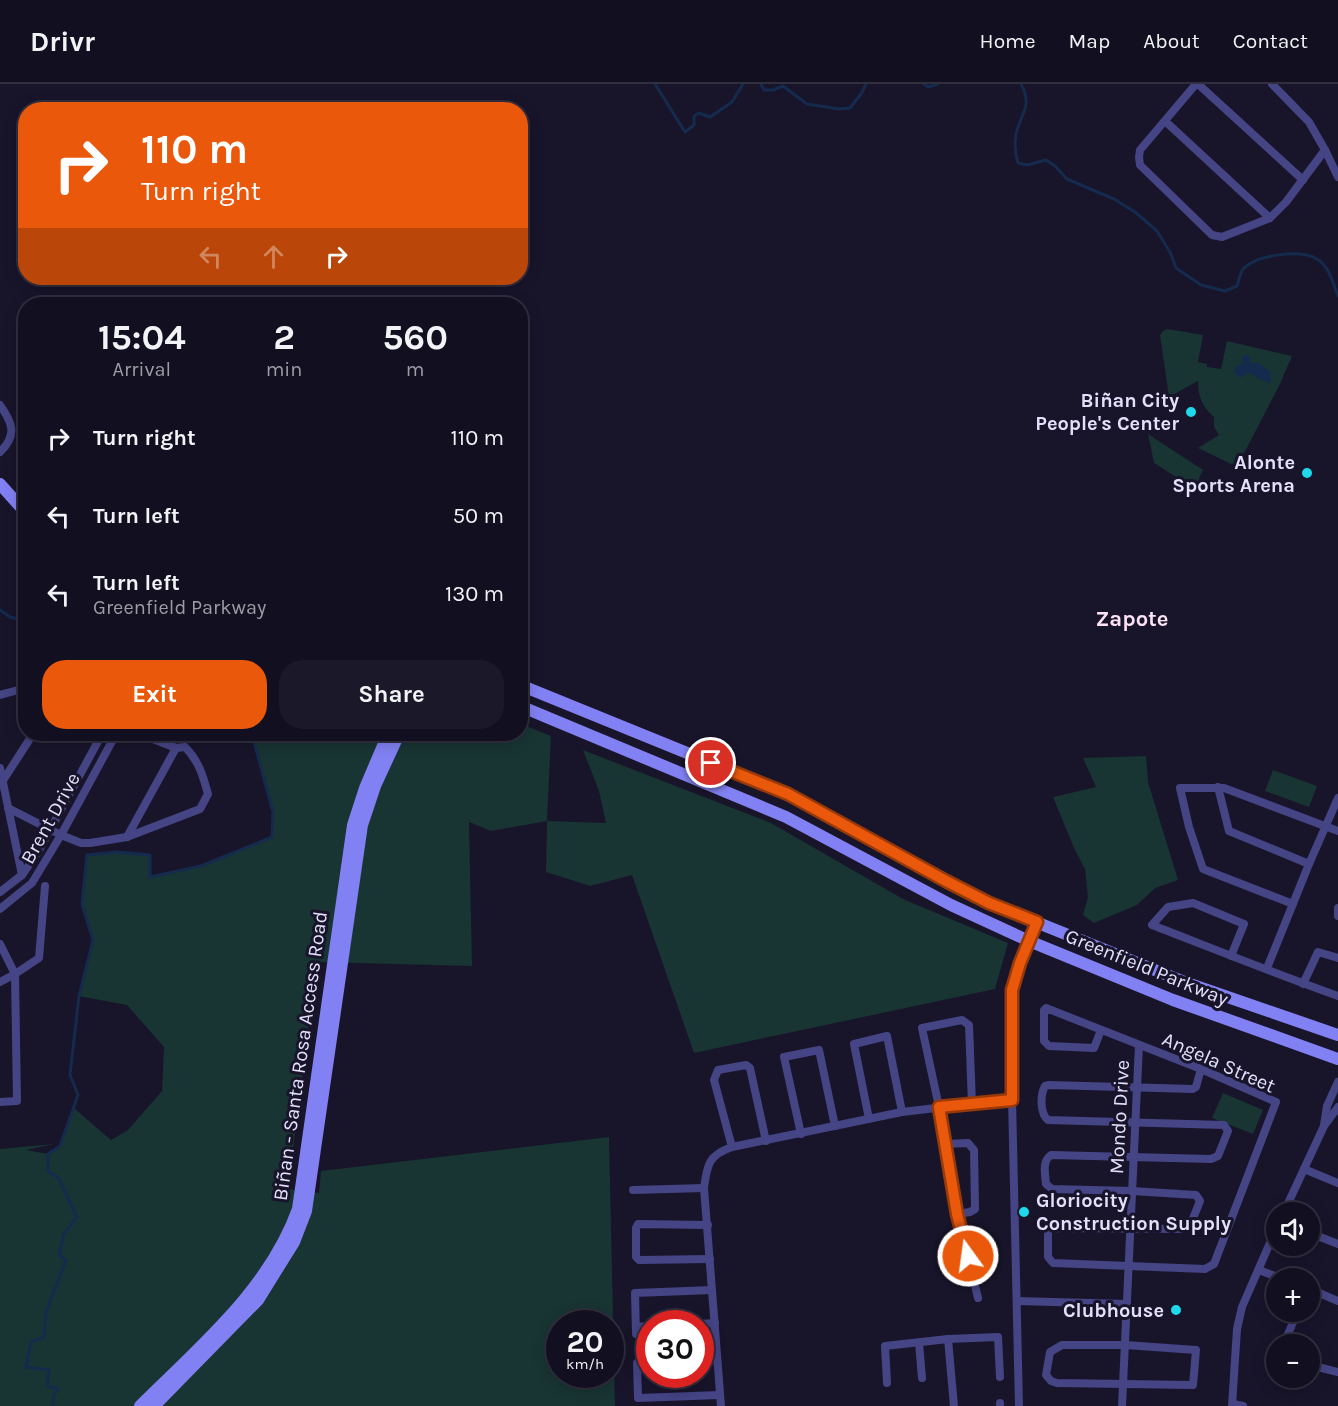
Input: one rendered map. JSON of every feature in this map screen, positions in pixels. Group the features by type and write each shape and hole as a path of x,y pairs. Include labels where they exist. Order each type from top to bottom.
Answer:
{"main road":[{"path":"0,484 18,504"},
{"name":"Greenfield Parkway","path":"528,688 788,794 989,903 1187,983 1338,1035"},
{"name":"Greenfield Parkway","path":"528,709 786,818 983,921 1029,941 1173,1000 1338,1059"},
{"name":"Biñan - Santa Rosa Access Road","path":"342,940 353,825 365,788 385,741"},
{"name":"Biñan - Santa Rosa Access Road","path":"154,1406 258,1300 272,1281 294,1242 302,1210 342,940 362,825 375,786 396,741"},
{"path":"901,878 910,860"},
{"name":"Biñan - Santa Rosa Access Road","path":"140,1406 242,1303 266,1271 302,1210"}],"street":[{"path":"1303,180 1197,84 1140,150 1138,157 1140,165 1212,236 1222,237 1270,218 1286,202 1303,180 1325,150"},
{"path":"1272,84 1309,122 1338,177"},
{"path":"1165,121 1270,218"},
{"path":"0,405 8,416 11,427 10,441 0,452"},
{"path":"0,695 18,689"},
{"path":"2,782 28,741"},
{"name":"Brent Drive","path":"0,892 22,875 50,830 98,741"},
{"name":"Brent Drive","path":"0,909 32,883 112,741"},
{"path":"8,808 81,843 127,837 200,808 208,794 201,769 193,755 184,747 176,748 158,741"},
{"path":"127,837 176,748"},
{"path":"0,768 22,875"},
{"path":"1218,787 1229,831 1309,864"},
{"path":"1293,904 1203,869 1179,788 1218,787 1338,831"},
{"path":"1268,968 1338,798"},
{"path":"15,992 1,980 15,975 39,958 45,886"},
{"path":"1231,956 1244,924 1193,903 1168,908 1152,925 1231,956 1268,968 1303,984 1338,996"},
{"path":"1338,908 1338,915"},
{"path":"1019,1406 1012,1100 1012,990 1020,963 1037,922"},
{"path":"0,944 15,975 17,1101 0,1102"},
{"path":"1303,984 1318,952 1338,958"},
{"name":"Angela Street","path":"1101,1030 1094,1048 1049,1046 1044,1041 1044,1010 1046,1008 1201,1069 1276,1102 1214,1264 1205,1269 1129,1266"},
{"path":"972,1104 969,1025 962,1020 922,1028 939,1107 957,1214 978,1298"},
{"path":"869,1119 854,1044 887,1036 902,1112"},
{"name":"Mondo Drive","path":"1122,1406 1139,1045"},
{"path":"801,1134 784,1057 819,1050 836,1126"},
{"path":"732,1147 714,1080 718,1070 746,1065 750,1068 766,1141"},
{"path":"1129,1266 1053,1263 1048,1257 1048,1232 1053,1226 1188,1228 1200,1201 1196,1195 1052,1190 1046,1184 1045,1162 1052,1155 1215,1159 1228,1131 1224,1125 1048,1120 1043,1113 1042,1090 1049,1085 1193,1089 1196,1087 1201,1069"},
{"path":"1324,1126 1328,1104 1338,1082"},
{"path":"721,1406 704,1188 705,1174 717,1152 902,1112 1012,1100"},
{"path":"1289,1202 1324,1126 1338,1107"},
{"path":"945,1144 968,1143 974,1150 975,1209 957,1214"},
{"path":"1304,1169 1338,1183"},
{"path":"633,1190 704,1188"},
{"path":"708,1225 638,1224 636,1257 639,1260 710,1259"},
{"path":"1320,1237 1338,1244"},
{"path":"1243,1406 1232,1405 1237,1329 1242,1306 1266,1254"},
{"path":"1259,1270 1266,1273"},
{"path":"636,1331 635,1293 712,1290"},
{"path":"1320,1293 1338,1301"},
{"path":"1017,1301 1127,1304"},
{"path":"887,1383 885,1346 948,1339 998,1337 1000,1377"},
{"path":"948,1339 954,1406"},
{"path":"919,1343 922,1378"},
{"path":"1125,1345 1196,1350 1192,1385 1057,1383 1051,1381 1046,1375 1050,1352 1055,1347 1125,1345"},
{"path":"1320,1368 1338,1372"},
{"path":"638,1388 638,1398 720,1395"}],"green space":[{"path":"1167,329 1203,335 1198,362 1207,364 1207,367 1221,369 1227,341 1292,356 1239,463 1231,464 1198,448 1219,435 1214,427 1214,417 1202,401 1198,381 1169,397 1160,335"},
{"path":"1148,434 1203,470 1199,478 1203,494 1154,463"},
{"path":"528,727 551,736 547,821 491,831 469,822 472,966 317,962 288,1189 319,1193 321,1171 609,1137 613,1310 546,1310 546,1388 615,1388 615,1406 0,1406 0,1149 54,1144 26,1150 48,1154 60,1146 74,1108 111,1140 128,1130 162,1091 164,1047 127,1005 79,996 93,940 82,904 87,855 117,852 150,855 151,877 201,866 272,837 273,812 254,741 528,741"},
{"path":"583,750 771,823 903,899 1008,943 995,989 694,1053 632,875 590,886 546,872 547,821 606,823 599,791"},
{"path":"1146,756 1148,782 1178,880 1155,888 1137,905 1094,923 1083,915 1088,897 1085,869 1053,797 1096,787 1083,758"},
{"path":"1273,770 1317,786 1309,807 1265,791"},
{"path":"1223,1093 1263,1110 1253,1134 1212,1118"}],"water":[{"path":"1248,354 1251,363 1258,363 1271,372 1270,384 1250,372 1240,378 1234,372 1236,366 1243,364 1242,357"}],"waterway":[{"path":"655,84 685,132 694,125 694,116 699,113 710,117 732,102 743,84"},
{"path":"761,84 764,90 773,90 783,86 807,104 839,109 850,108 866,84"},
{"path":"924,84 928,87 938,84"},
{"path":"1021,84 1026,104 1015,138 1018,163 1027,165 1046,160 1067,179 1114,199 1135,212 1157,231 1170,252 1176,268 1201,285 1225,291 1237,286 1243,270 1250,263 1279,255 1300,254 1317,259 1325,266 1338,296"},
{"path":"0,610 18,619"},
{"path":"53,1406 54,1395 58,1389 47,1386 49,1370 26,1367 31,1342 44,1337 46,1313 66,1260 59,1255 64,1234 77,1217 58,1177 48,1172 48,1154 60,1146 78,1095 70,1075 79,996 93,940 82,904 87,855 117,852 150,855 150,877 201,866 272,837 273,812 254,741"}],"place":[{"name":"Biñan City People's Center","path":"1191,412"},
{"name":"Alonte Sports Arena","path":"1307,473"},
{"name":"Gloriocity Construction Supply","path":"1024,1212"},
{"name":"Clubhouse","path":"1176,1310"}],"district":[{"name":"Zapote","path":"1132,618"}],"route":[{"path":"711,763 788,794 946,881 989,903 1037,922 1020,963 1012,990 1012,1100 939,1107 957,1214 968,1256"}]}
